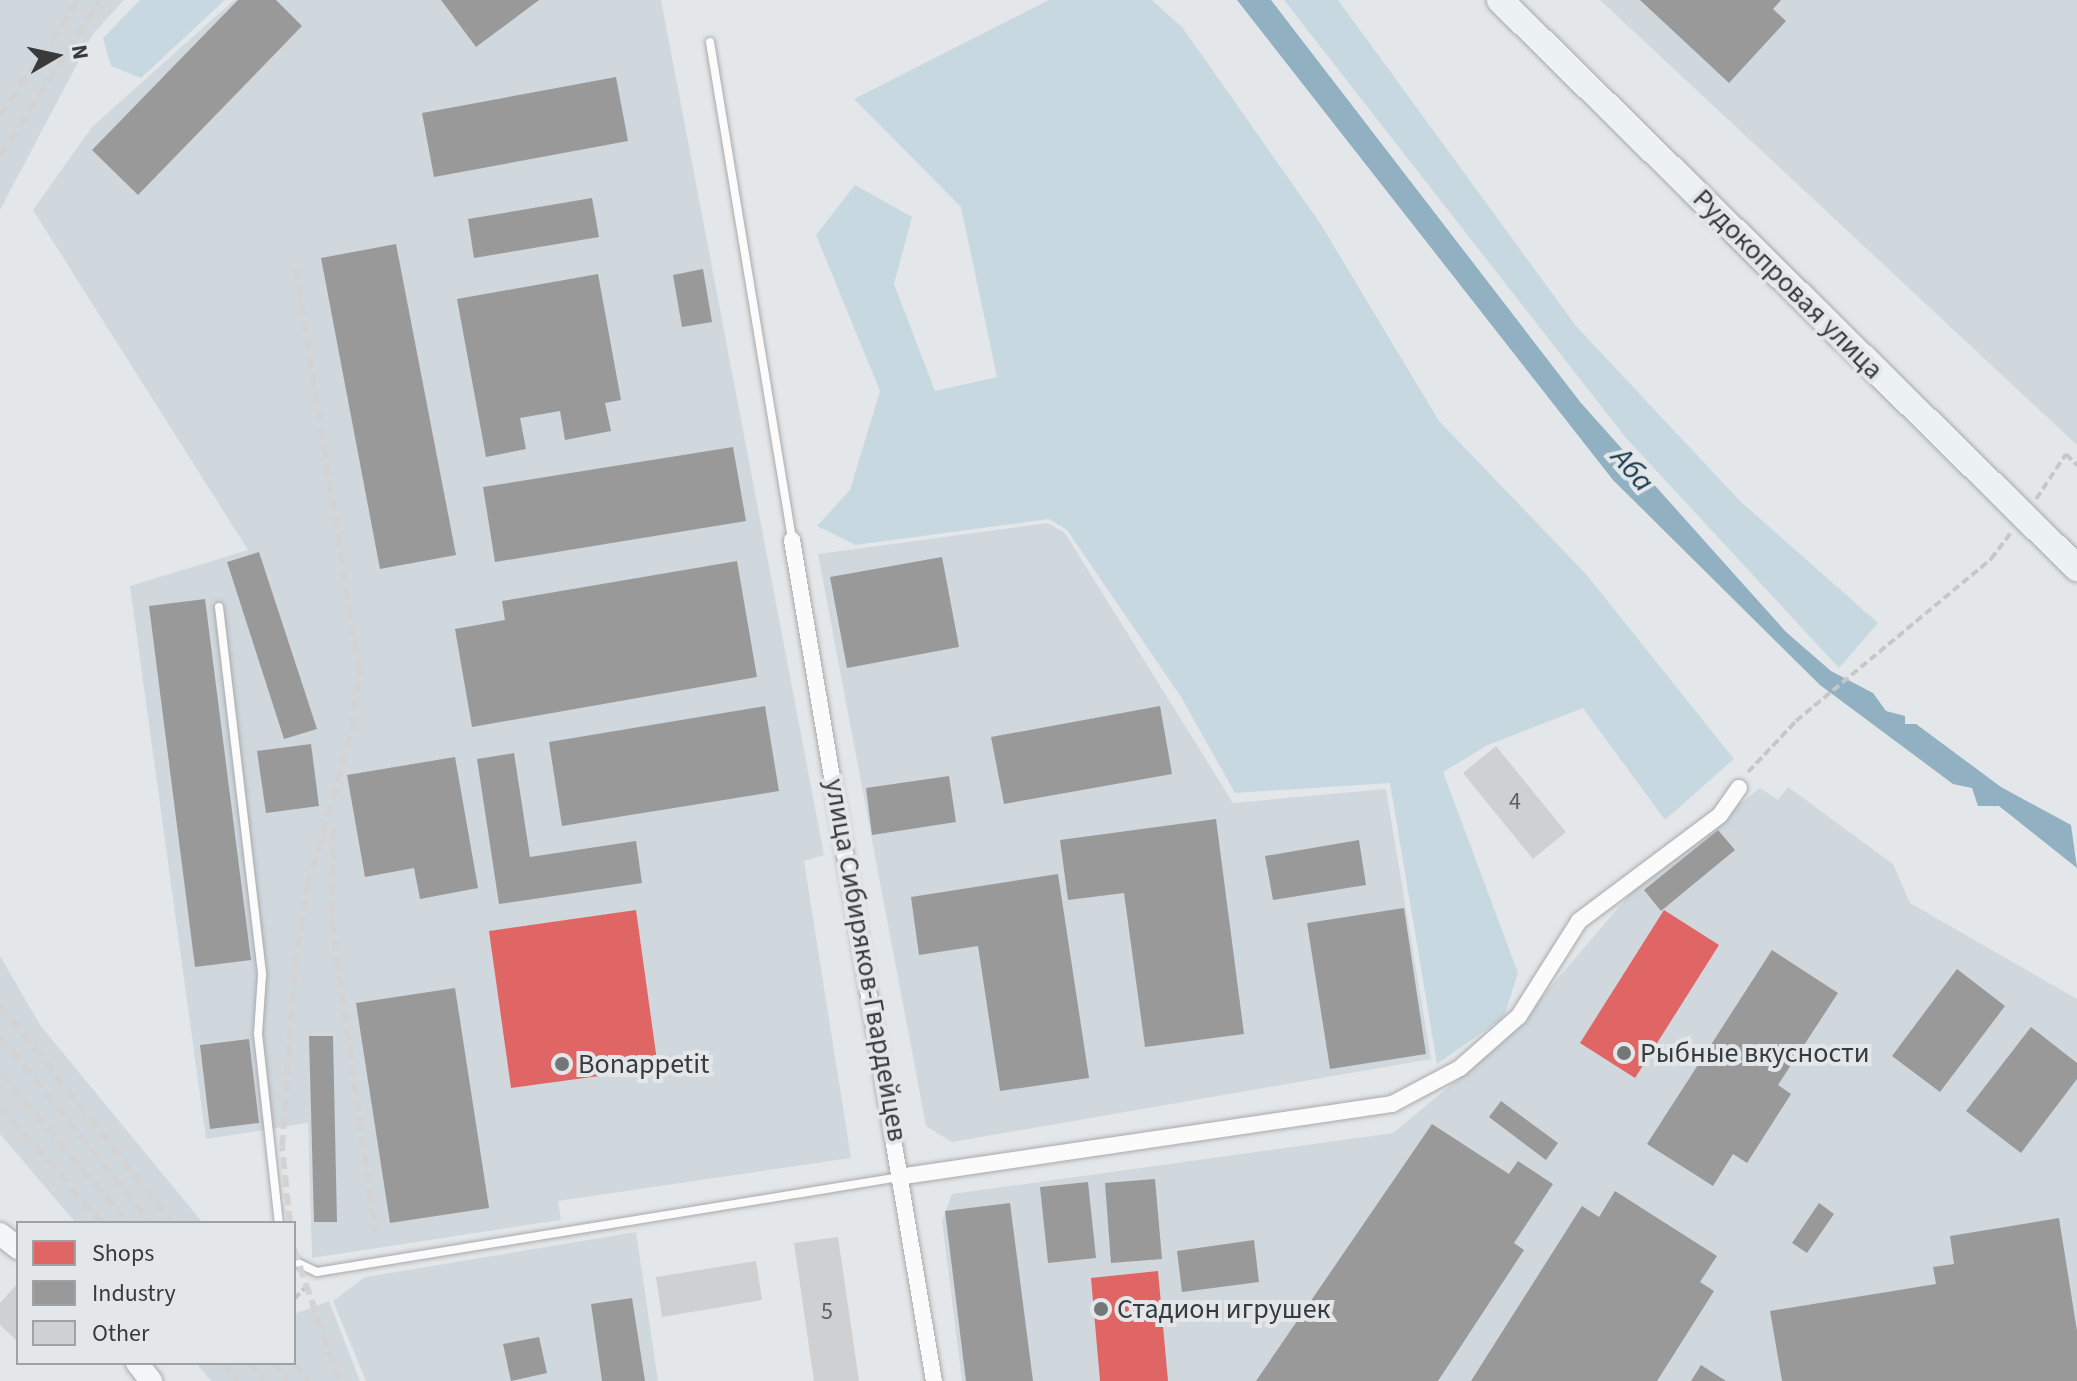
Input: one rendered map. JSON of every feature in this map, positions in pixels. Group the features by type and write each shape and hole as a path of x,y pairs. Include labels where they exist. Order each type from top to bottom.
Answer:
{"main road":[{"name":"Рудокопровая улица","path":"1500,0 2077,568"},
{"path":"0,1234 16,1246"},
{"path":"139,1365 151,1381"}],"street":[{"name":"улица Сибиряков-Гвардейцев","path":"792,540 905,1176 934,1381"},
{"path":"905,1176 1392,1104 1460,1068 1519,1016 1579,921 1720,815 1739,788"}],"lane":[{"path":"710,42 792,540"},
{"path":"219,607 262,975 258,1034 279,1221"},
{"path":"296,1262 317,1272 905,1176"}],"path":[{"path":"1739,788 1759,754 1931,610"},
{"path":"296,1297 317,1272"}],"shaded area":[{"path":"0,0 124,0 93,34 0,210"},
{"path":"140,0 225,0 141,78 111,66 103,38"},
{"path":"234,0 661,0 824,855 804,861 851,1158 558,1201 561,1220 312,1258 308,1123 206,1139 130,586 248,550 33,210 92,127"},
{"path":"1049,0 1152,0 1182,27 1320,223 1439,421 1586,574 1734,759 1665,820 1583,708 1488,745 1443,772 1518,973 1504,1017 1437,1064 1390,783 1235,793 1181,697 1067,530 1049,519 855,545 817,526 850,490 880,391 816,235 855,185 912,217 894,284 935,391 997,377 961,207 854,99"},
{"path":"1284,0 1338,0 1576,326 1740,501 1878,623 1839,668 1626,438"},
{"path":"1600,0 2077,0 2077,445"},
{"path":"1048,523 1065,533 1233,803 1386,789 1431,1059 952,1142 926,1126 818,554"},
{"path":"1788,787 1893,864 1910,903 2077,999 2077,1381 962,1381 942,1221 952,1194 1393,1133 1504,1041 1636,887 1760,788 1778,800"},
{"path":"0,956 40,1025 201,1221 74,1221 0,1134"},
{"path":"636,1232 658,1381 366,1381 333,1301 365,1277"},
{"path":"329,1301 360,1381 211,1381 198,1365 296,1365 296,1313"}],"water":[{"name":"Аба","path":"1237,0 1271,0 1581,403 1786,632 1831,671 1873,693 1886,711 1905,716 1905,724 1916,724 2001,787 2071,825 2077,868 1999,806 1978,806 1972,788 1953,784 1820,685 1613,480"}],"building: Shops":[{"path":"636,910 658,1068 511,1088 489,931"},
{"path":"1664,910 1719,945 1635,1078 1580,1043"},
{"path":"1158,1271 1168,1381 1100,1381 1091,1278"}],"building: Industry":[{"path":"238,0 276,0 302,26 138,195 92,150"},
{"path":"441,0 539,0 476,47"},
{"path":"1640,0 1781,0 1773,9 1786,21 1729,83"},
{"path":"616,77 628,141 434,177 422,113"},
{"path":"592,198 599,237 474,258 468,219"},
{"path":"396,244 456,555 380,569 321,258"},
{"path":"703,269 712,322 682,327 673,275"},
{"path":"598,274 621,400 605,403 611,431 565,440 560,411 520,418 526,449 486,457 457,299"},
{"path":"733,447 746,521 495,562 483,487"},
{"path":"259,552 317,729 284,739 227,562"},
{"path":"942,557 959,647 847,668 830,577"},
{"path":"737,561 757,677 472,727 455,629 505,620 502,601"},
{"path":"205,599 251,960 195,967 149,606"},
{"path":"765,706 779,791 562,826 549,742"},
{"path":"1160,706 1172,774 1004,804 991,737"},
{"path":"311,744 319,806 266,813 257,751"},
{"path":"514,753 530,857 636,841 642,883 499,904 477,759"},
{"path":"455,757 478,888 420,899 414,868 365,877 347,775"},
{"path":"949,776 956,822 872,835 866,788"},
{"path":"1216,819 1244,1034 1145,1047 1124,893 1068,900 1060,840"},
{"path":"1718,830 1735,850 1661,911 1644,890"},
{"path":"1359,840 1366,885 1273,900 1265,856"},
{"path":"1058,874 1089,1078 1000,1091 978,946 919,955 911,897"},
{"path":"1404,908 1426,1054 1330,1069 1307,923"},
{"path":"1772,950 1838,993 1778,1085 1791,1094 1747,1163 1733,1154 1713,1186 1647,1144"},
{"path":"1957,969 2005,1006 1940,1092 1892,1056"},
{"path":"455,988 489,1208 390,1223 356,1003"},
{"path":"2031,1027 2077,1063 2077,1079 2021,1153 1966,1111"},
{"path":"309,1036 333,1036 337,1222 314,1222"},
{"path":"249,1039 259,1123 210,1129 200,1045"},
{"path":"1501,1101 1558,1143 1546,1160 1489,1117"},
{"path":"1432,1124 1509,1174 1518,1161 1553,1184 1514,1243 1524,1250 1438,1381 1256,1381"},
{"path":"1155,1179 1162,1259 1111,1263 1105,1183"},
{"path":"1088,1182 1096,1258 1048,1263 1040,1187"},
{"path":"1615,1191 1717,1256 1700,1282 1714,1291 1657,1381 1471,1381 1582,1206 1599,1217"},
{"path":"1010,1203 1033,1381 966,1381 945,1211"},
{"path":"1819,1203 1834,1214 1807,1253 1792,1243"},
{"path":"2059,1218 2077,1331 2077,1381 1782,1381 1770,1311 1936,1284 1933,1267 1954,1264 1950,1236"},
{"path":"1254,1240 1259,1282 1182,1292 1177,1251"},
{"path":"632,1298 645,1381 602,1381 591,1304"},
{"path":"539,1337 547,1373 511,1381 503,1344"},
{"path":"1701,1365 1726,1381 1691,1381"}],"building: Other":[{"path":"1496,746 1566,832 1533,859 1463,773"},
{"path":"838,1237 859,1381 814,1381 794,1243"},
{"path":"756,1261 762,1300 662,1317 656,1277"},
{"path":"16,1285 16,1340 0,1325 0,1303"}],"railway":[{"path":"0,116 78,0"},
{"path":"0,157 100,0"},
{"path":"290,1221 282,1147 295,965 308,886 352,729 359,671 296,269"},
{"path":"333,829 332,922 375,1232"},
{"path":"0,1005 171,1221"},
{"path":"0,1037 149,1221"},
{"path":"0,1073 126,1221"},
{"path":"0,1106 100,1221"},
{"path":"296,1255 339,1381"},
{"path":"225,1365 238,1381"},
{"path":"251,1365 264,1381"},
{"path":"275,1365 288,1381"},
{"path":"296,1365 309,1381"}],"place":[{"name":"Рыбные вкусности","path":"1624,1053"},
{"name":"Bonappetit","path":"562,1064"},
{"name":"Стадион игрушек","path":"1101,1309"}]}
